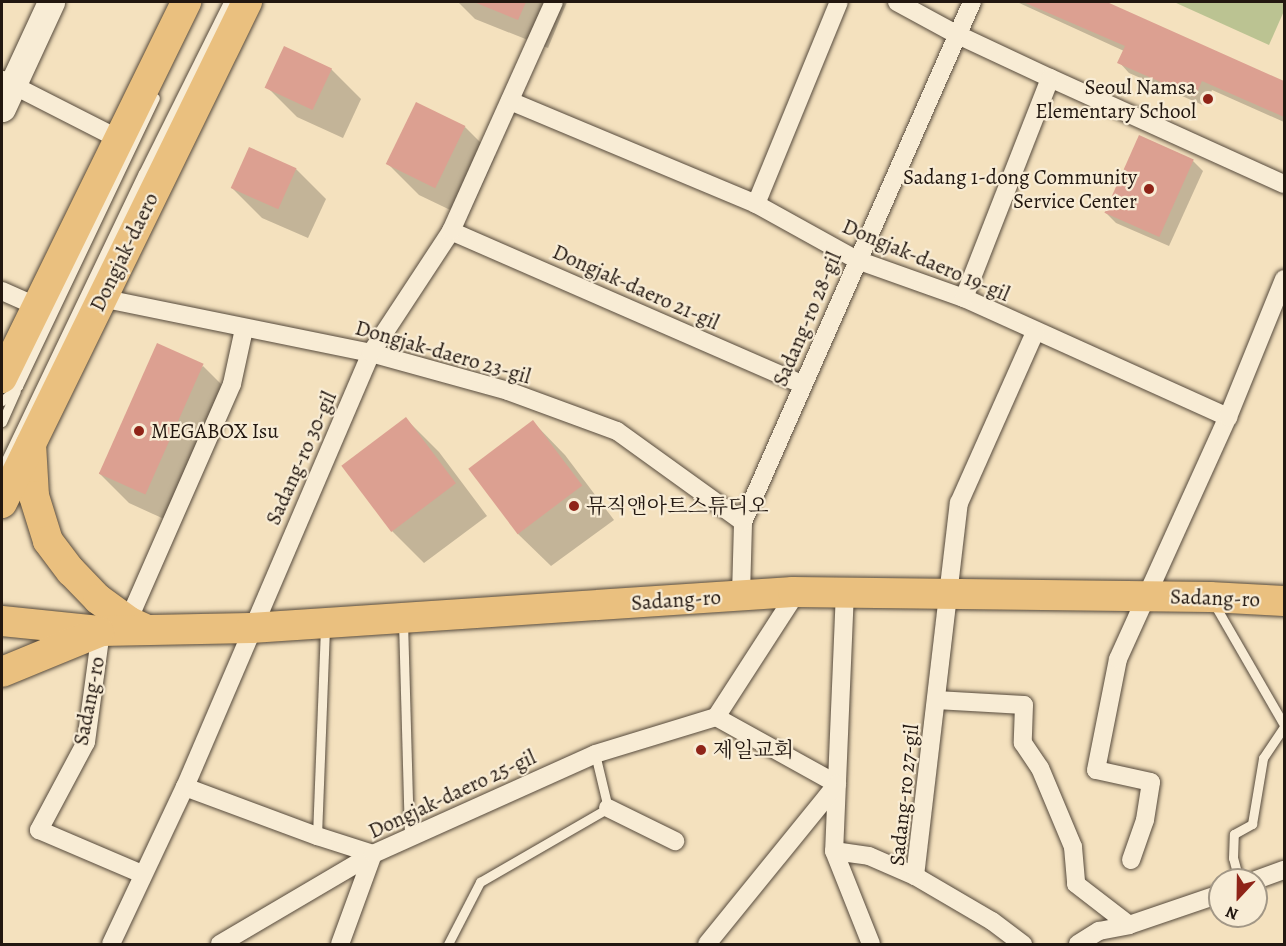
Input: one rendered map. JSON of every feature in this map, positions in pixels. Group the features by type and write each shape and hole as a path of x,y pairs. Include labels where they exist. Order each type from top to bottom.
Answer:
{"main road":[{"path":"10,382 36,306 186,2"},
{"name":"Dongjak-daero","path":"2,503 247,2"},
{"path":"2,672 126,627 71,571 48,541 34,496 31,442"},
{"name":"Sadang-ro","path":"2,621 126,627 251,628 741,595 845,591 1210,597 1284,601"}],"street":[{"path":"2,108 7,82 51,2"},
{"name":"Sadang-ro 30-gil","path":"111,945 142,874 185,787 251,628 371,353 451,231 554,2"},
{"path":"756,204 839,2"},
{"path":"897,2 956,34 1284,184"},
{"name":"Sadang-ro 28-gil","path":"741,595 743,522 856,260 972,2"},
{"path":"964,298 1050,78"},
{"path":"7,82 117,138"},
{"name":"Dongjak-daero 19-gil","path":"510,100 756,204 856,260 964,298 1035,332 1228,417"},
{"name":"Dongjak-daero 21-gil","path":"451,231 803,385"},
{"path":"1146,596 1228,417 1284,279"},
{"path":"2,291 36,306"},
{"name":"Dongjak-daero 23-gil","path":"101,298 371,353 508,391 617,431 743,522"},
{"path":"126,627 232,384 244,328"},
{"path":"949,594 960,503 1035,332"},
{"path":"845,591 834,851 871,945"},
{"path":"797,592 716,717 837,784"},
{"name":"Sadang-ro 27-gil","path":"949,594 915,876 992,921 1023,945"},
{"name":"Sadang-ro","path":"1131,860 1145,820 1151,782 1096,770 1118,659 1146,596"},
{"name":"Sadang-ro","path":"126,627 86,742 39,830 142,874"},
{"path":"936,700 1024,705 1023,743 1040,768 1073,847 1076,884 1129,925"},
{"name":"Dongjak-daero 25-gil","path":"220,945 373,854 595,754 716,717"},
{"path":"707,945 837,784"},
{"path":"185,787 317,836 373,854 340,945"},
{"path":"608,808 675,841"},
{"path":"834,851 868,856 915,876"},
{"path":"1268,876 1284,870"},
{"path":"1078,945 1099,931 1129,925 1208,898"}],"lane":[{"name":"Dongjak-daero","path":"2,468 143,173 228,2"},
{"path":"2,401 161,87"},
{"path":"2,422 10,382"},
{"path":"1210,597 1284,726 1263,758 1252,824 1234,834 1233,858 1236,868"},
{"path":"403,618 409,838"},
{"path":"317,836 325,623"},
{"path":"448,945 480,882 608,808 595,754"}],"green space":[{"path":"1174,2 1284,2 1284,11 1269,45"}],"building":[{"path":"474,2 526,2 518,20"},
{"path":"1023,2 1107,2 1284,81 1284,117 1202,81 1195,97 1117,63 1125,46"},
{"path":"284,46 332,68 313,110 265,88"},
{"path":"416,102 465,126 435,188 386,164"},
{"path":"1139,135 1194,159 1159,237 1104,213"},
{"path":"249,147 297,168 278,209 231,188"},
{"path":"157,343 204,364 145,494 99,474"},
{"path":"406,417 456,483 391,532 341,466"},
{"path":"533,420 582,485 518,534 468,469"}],"place":[{"name":"Seoul Namsa Elementary School","path":"1208,99"},
{"name":"Sadang 1-dong Community Service Center","path":"1149,189"},
{"name":"MEGABOX Isu","path":"139,431"},
{"name":"뮤직앤아트스튜디오","path":"574,506"},
{"name":"제일교회","path":"701,750"}]}
